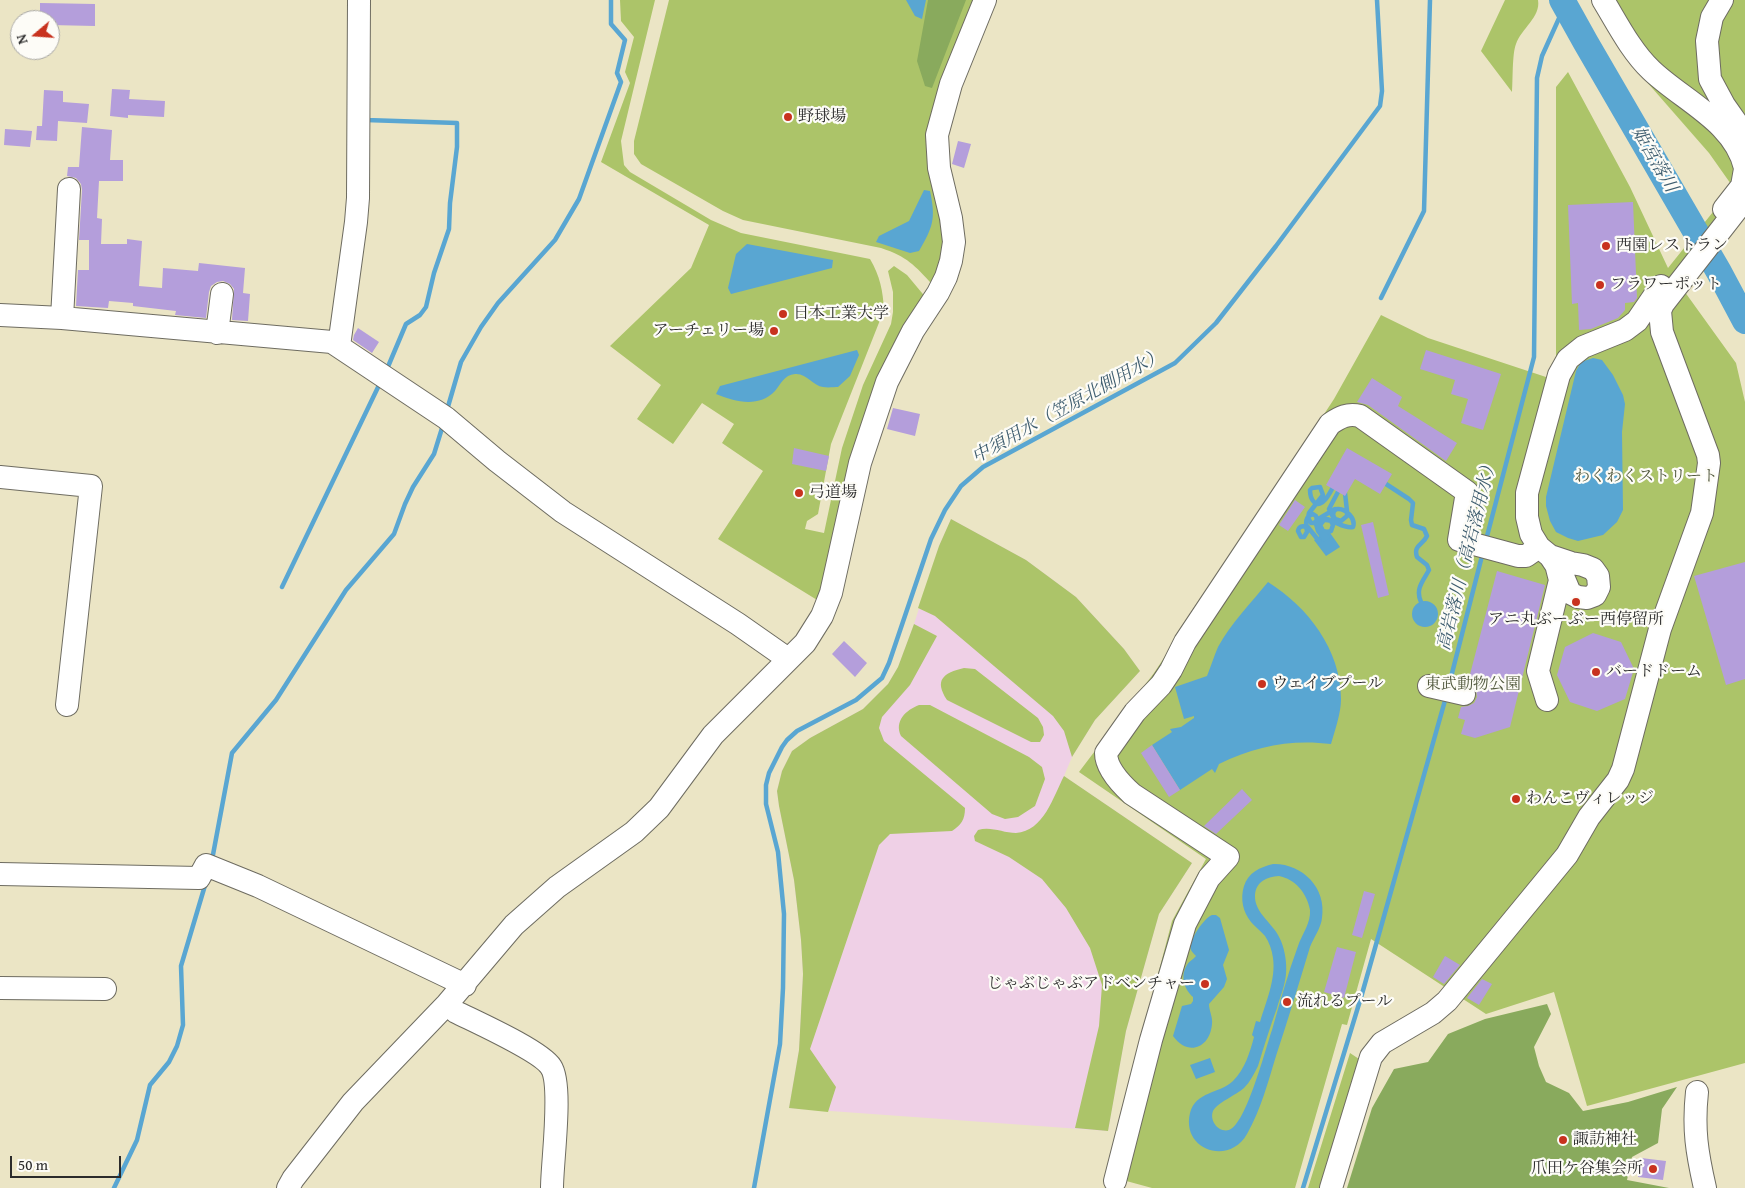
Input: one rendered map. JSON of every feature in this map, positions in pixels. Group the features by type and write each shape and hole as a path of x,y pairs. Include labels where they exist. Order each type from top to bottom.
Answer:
{"street":[{"path":"338,346 357,214 359,0"},
{"path":"288,1188 293,1178 353,1102 465,985 514,925 557,887 634,832 659,808 712,735 805,643 822,616 831,592 860,463 887,382 912,331 938,293 951,261 954,242 951,218 939,168 937,135 942,110 951,84 985,0"},
{"path":"1578,597 1570,593 1548,556 1531,534 1527,517 1527,493 1559,375 1568,358 1583,347 1624,330 1637,321 1741,196 1745,168 1743,157 1735,143 1721,127 1650,69 1632,46 1603,0"},
{"path":"1722,0 1712,17 1708,41 1710,79 1724,105 1745,135"},
{"path":"62,318 69,189"},
{"path":"1331,1188 1371,1057 1382,1043 1433,1013 1446,1001 1567,855 1589,817 1618,780 1624,769 1660,629 1702,513 1709,463 1708,455 1662,332 1660,320 1660,311 1663,304 1682,269"},
{"path":"217,333 222,294"},
{"path":"0,315 62,318 332,342 446,418 497,461 563,512 738,624 788,659"},
{"path":"1115,1181 1151,1040 1185,924 1209,878 1228,857 1132,794 1122,785 1106,760 1106,753 1135,712 1161,685 1191,634 1330,424 1339,418 1354,415 1360,416 1466,492 1460,540 1518,556 1548,556 1593,569 1598,576 1599,587 1595,595 1587,598 1567,594 1561,595 1554,604"},
{"path":"0,477 91,486 67,705"},
{"path":"1546,700 1538,671 1560,580 1548,556"},
{"path":"1430,686 1464,694"},
{"path":"0,874 199,878 206,865 258,886 465,985"},
{"path":"0,988 105,989"},
{"path":"447,1004 456,1012 539,1055 551,1066 557,1084 552,1188"},
{"path":"1698,1092 1695,1132 1697,1153 1705,1188"}],"shaded area":[{"path":"951,519 1026,560 1076,597 1124,649 1140,671 1095,720 1072,757 1064,776 1192,863 1159,914 1126,1031 1108,1131 789,1108 799,1050 803,974 794,880 777,791 782,771 792,751 810,738 863,709 888,684 898,667 939,546"}],"green space":[{"path":"620,0 655,0 621,141 624,165 630,172 711,220 741,233 870,259 879,278 884,310 831,444 818,514 807,521 805,529 824,533 842,448 863,385 891,324 893,292 888,271 894,266 907,275 927,299 822,603 718,539 763,471 722,443 734,424 702,403 673,444 637,419 661,385 610,346 691,268 709,225 601,162 630,83 625,72 634,37 621,21"},
{"name":"野球場","path":"669,0 977,0 938,101 946,243 933,285 910,262 890,251 743,220 723,211 641,164 634,154 634,141"},
{"path":"928,0 966,0 932,88 925,86 917,61"},
{"path":"1505,0 1538,0 1537,12 1516,44 1513,60 1512,92 1481,51"},
{"name":"東武動物公園","path":"1593,0 1745,0 1745,211 1682,288 1736,363 1745,402 1745,1063 1587,1106 1554,992 1486,1014 1371,939 1347,1025 1342,1024 1295,1188 1152,1188 1108,1176 1172,921 1206,859 1079,772 1154,673 1334,399 1381,315 1428,338 1549,378 1556,357 1556,87 1568,72 1630,187 1668,268 1733,187 1709,153 1646,81 1623,49"},
{"path":"951,519 1026,560 1076,597 1124,649 1140,671 1095,720 1072,757 1064,731 1053,716 935,616 918,608 939,546"},
{"path":"914,624 937,636 910,685 882,717 879,728 884,741 965,808 964,816 960,824 952,831 890,834 879,845 810,1049 836,1087 828,1112 789,1108 799,1050 803,974 794,880 777,791 782,771 792,751 810,738 863,709 888,684 898,667"},
{"path":"964,668 975,669 1038,718 1043,727 1044,735 1040,742 1031,742 947,700 941,687 943,678 951,672"},
{"path":"919,705 930,705 1029,757 1042,767 1045,779 1035,806 1018,817 1005,819 992,814 901,736 899,726 902,717"},
{"path":"1064,776 1192,863 1159,914 1126,1031 1108,1131 1075,1128 1099,1026 1102,985 1090,948 1066,908 1042,879 1009,857 975,841 974,836 978,830 983,829 1016,833 1026,831 1034,826 1046,812"},
{"path":"1547,1004 1551,1014 1534,1047 1539,1066 1546,1082 1569,1093 1583,1111 1628,1102 1677,1087 1662,1109 1658,1143 1632,1157 1627,1180 1669,1188 1347,1188 1372,1108 1394,1069 1428,1062 1448,1034 1485,1019"},
{"path":"1350,1053 1359,1059 1319,1188 1308,1188"}],"water":[{"path":"906,0 926,0 922,19 915,16"},
{"path":"924,190 930,191 933,216 930,229 919,251 910,253 876,242 879,236 909,221"},
{"path":"747,244 833,260 832,268 731,294 728,288 736,254"},
{"path":"857,350 859,355 850,376 838,387 819,386 803,375 795,374 785,378 775,391 762,400 754,402 739,401 716,394 720,386"},
{"path":"1593,358 1602,360 1613,375 1623,395 1625,404 1622,432 1623,510 1617,522 1603,535 1578,541 1556,532 1550,521 1546,497 1576,371 1581,362"},
{"path":"1328,530 1340,547 1326,556 1314,540"},
{"name":"ウェイブプール","path":"1268,582 1283,592 1309,617 1320,632 1335,664 1340,681 1341,704 1331,744 1302,742 1260,748 1219,764 1215,773 1212,769 1180,790 1152,745 1172,732 1170,729 1181,727 1194,718 1194,716 1184,719 1175,687 1207,676 1223,638"},
{"path":"1425,601 1434,605 1438,614 1434,623 1425,627 1416,623 1412,614 1416,605"},
{"name":"流れるプール","path":"1268,865 1283,865 1293,868 1302,872 1310,879 1320,896 1322,907 1321,922 1310,947 1267,1086 1252,1125 1239,1144 1219,1151 1208,1149 1199,1144 1193,1136 1189,1126 1190,1113 1197,1101 1233,1081 1241,1071 1251,1049 1256,1021 1260,1022 1272,982 1274,966 1270,946 1265,936 1248,918 1242,900 1244,886 1248,877 1255,871","holes":["1279,876 1295,884 1303,893 1310,910 1310,915 1291,967 1248,1101 1235,1125 1229,1130 1222,1130 1218,1128 1212,1119 1213,1111 1218,1105 1244,1088 1253,1075 1258,1066 1285,983 1286,966 1282,945 1278,935 1258,908 1255,895 1257,887 1262,881"]},
{"name":"じゃぶじゃぶアドベンチャー","path":"1212,915 1220,918 1229,950 1223,965 1227,979 1224,987 1209,1004 1212,1021 1207,1039 1203,1044 1191,1048 1179,1042 1173,1036 1182,1006 1191,1004 1193,1001 1193,997 1187,990 1183,978 1187,965 1196,956 1191,950 1192,941 1201,925"},
{"path":"1210,1058 1215,1072 1196,1079 1190,1065"}],"building":[{"path":"40,3 95,4 95,26 60,25 60,10 40,10"},
{"path":"112,89 130,90 129,99 165,101 164,117 128,115 128,118 110,116"},
{"path":"44,90 63,91 63,102 89,104 87,123 58,121 57,141 36,140 37,126 42,126"},
{"path":"82,127 112,130 110,160 123,160 123,181 99,181 97,218 102,219 101,244 127,244 127,239 142,241 139,286 162,288 163,268 198,271 199,263 245,268 243,293 250,294 248,321 232,320 234,289 230,284 223,281 211,286 206,318 175,315 176,311 133,306 133,303 109,301 108,308 76,306 78,270 89,270 89,240 79,240 81,184 76,178 67,176 68,167 79,167"},
{"path":"5,129 32,131 30,147 4,145"},
{"path":"958,141 971,144 964,168 952,164"},
{"path":"1633,202 1637,298 1634,302 1625,303 1625,310 1618,318 1591,329 1579,330 1578,303 1572,304 1568,205"},
{"path":"358,328 379,342 372,353 353,340"},
{"path":"1426,350 1501,374 1483,430 1461,423 1468,399 1451,394 1455,380 1420,369"},
{"path":"1372,378 1402,397 1398,406 1457,443 1446,461 1368,405 1357,402"},
{"path":"893,408 920,414 915,436 887,429"},
{"path":"794,448 829,456 826,471 792,464"},
{"path":"1347,448 1392,474 1380,494 1355,479 1345,496 1326,485"},
{"path":"1295,500 1305,507 1288,531 1279,525"},
{"path":"1373,522 1389,595 1378,598 1361,525"},
{"path":"1745,562 1745,679 1726,685 1694,576"},
{"path":"1497,571 1545,585 1510,727 1475,738 1461,734 1465,720 1458,718 1461,707 1474,703 1477,697 1473,685 1468,682"},
{"name":"バードドーム","path":"1593,633 1621,642 1634,669 1625,699 1597,711 1570,702 1557,675 1565,647"},
{"path":"844,641 867,663 855,677 832,654"},
{"path":"1152,745 1180,790 1169,797 1141,753"},
{"path":"1242,789 1252,800 1216,834 1204,826"},
{"path":"1364,891 1375,894 1362,938 1352,935"},
{"path":"1337,947 1356,952 1344,998 1324,992"},
{"path":"1445,956 1460,965 1444,984 1433,977"},
{"path":"1482,979 1492,984 1479,1005 1467,998"},
{"path":"1641,1158 1666,1161 1663,1180 1638,1177"}],"waterway":[{"path":"447,410 461,362 481,327 498,303 555,240 579,199 621,82 617,73 625,40 611,24 611,0"},
{"name":"中須用水（笠原北側用水）","path":"754,1188 780,1044 784,914 778,852 766,804 766,785 769,773 782,747 797,731 856,700 882,678 889,663 931,539 945,510 961,486 983,467 1175,363 1216,323 1380,106 1382,91 1377,0"},
{"path":"1381,298 1424,211 1430,0"},
{"name":"姫宮落川","path":"1562,0 1719,272 1745,321"},
{"name":"高岩落川（高岩落用水）","path":"1486,540 1534,357 1537,78 1542,56 1565,5"},
{"path":"366,118 366,120 457,123 457,147 450,203 449,229 434,273 426,307 420,315 406,324 387,369"},
{"path":"282,587 381,381"},
{"path":"212,860 232,753 276,700 346,590 394,534 413,487 434,454 443,425"},
{"path":"1386,484 1413,503 1412,525 1424,529 1427,536 1416,550 1417,557 1427,565 1429,570 1419,589 1421,602"},
{"path":"1319,541 1307,526 1305,526 1304,526 1299,528 1298,531 1301,537 1304,537 1307,532 1306,526 1306,524 1306,521 1308,517 1310,515 1313,514 1317,520 1311,523 1308,518 1309,513 1323,495 1320,487 1310,490 1313,501 1314,502 1317,504 1320,504 1326,499 1334,485"},
{"path":"1333,517 1329,509 1339,490"},
{"path":"1327,537 1319,525 1324,519 1330,520 1332,522 1333,525 1331,531 1327,532 1323,531 1320,525 1324,520 1328,520 1332,521 1345,527 1353,527 1352,518 1350,515 1347,512 1344,510 1337,509 1333,515 1335,519 1341,521 1347,516 1347,511 1345,493"},
{"path":"1324,539 1318,531 1316,524 1320,518 1335,509"},
{"name":"高岩落川（高岩落用水）","path":"1449,685 1483,552"},
{"name":"高岩落川（高岩落用水）","path":"1303,1188 1362,994 1446,697"},
{"path":"114,1188 137,1140 150,1085 169,1062 177,1046 183,1025 181,966 206,882"}],"place":[{"name":"野球場","path":"788,117"},
{"name":"西園レストラン","path":"1606,246"},
{"name":"フラワーポット","path":"1600,285"},
{"name":"日本工業大学","path":"783,314"},
{"name":"アーチェリー場","path":"774,331"},
{"name":"弓道場","path":"799,493"},
{"name":"アニ丸ぶーぶー西停留所","path":"1576,602"},
{"name":"バードドーム","path":"1596,672"},
{"name":"ウェイブプール","path":"1262,684"},
{"name":"わんこヴィレッジ","path":"1516,799"},
{"name":"じゃぶじゃぶアドベンチャー","path":"1205,984"},
{"name":"流れるプール","path":"1287,1002"},
{"name":"諏訪神社","path":"1563,1140"},
{"name":"爪田ケ谷集会所","path":"1653,1169"}],"park label":[{"name":"わくわくストリート","path":"1646,477"}]}
